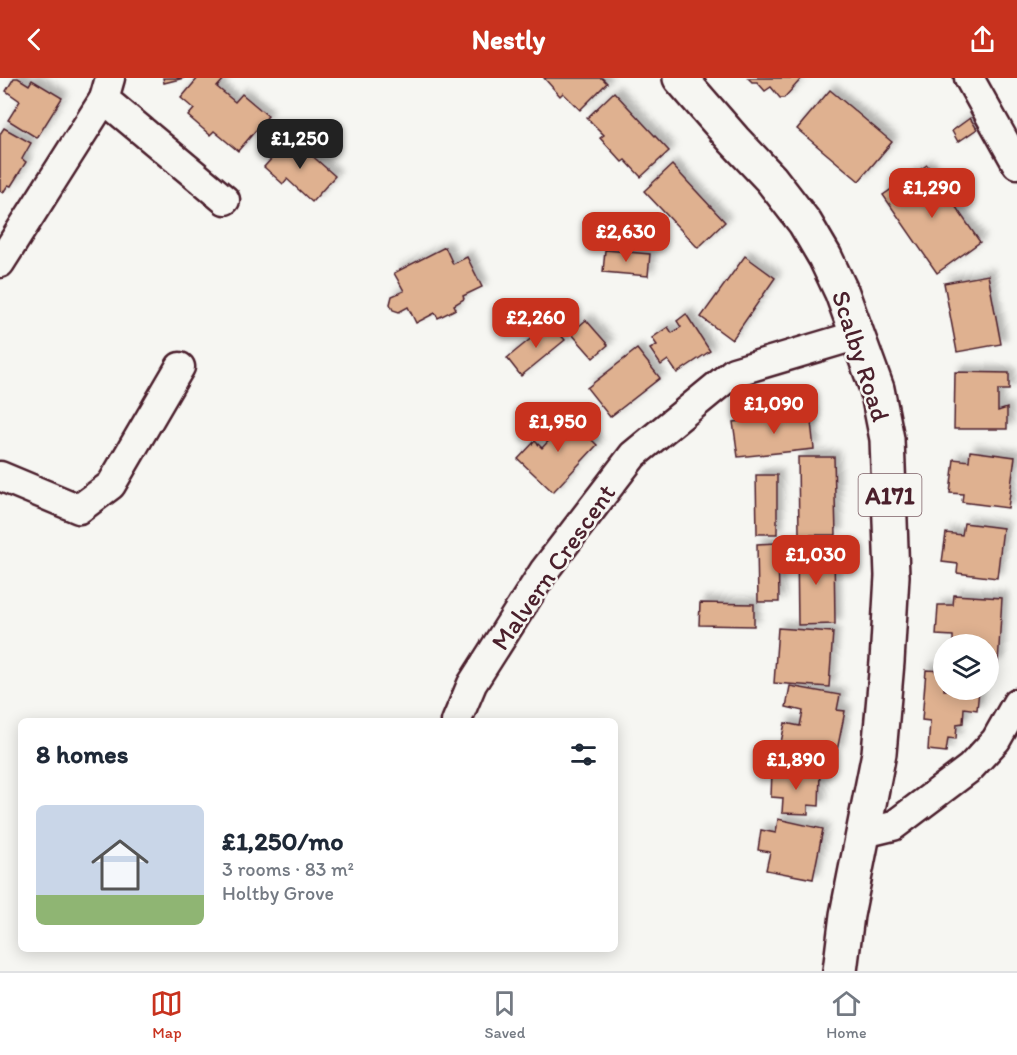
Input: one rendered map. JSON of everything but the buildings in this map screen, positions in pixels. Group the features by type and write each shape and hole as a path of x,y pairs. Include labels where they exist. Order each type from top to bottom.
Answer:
{"highway":[{"name":"Scalby Road","path":"680,78 771,179 805,223 825,257 842,292 877,389 887,439 892,576 888,662 879,753 847,915 840,971"}],"street":[{"path":"969,78 1017,164"},
{"path":"0,263 107,89 225,200"},
{"name":"Malvern Crescent","path":"458,718 472,684 544,571 633,455 734,372 858,335"},
{"path":"0,477 79,509 111,484 180,367"},
{"path":"864,833 893,826 970,768 996,740 1017,703"}]}
